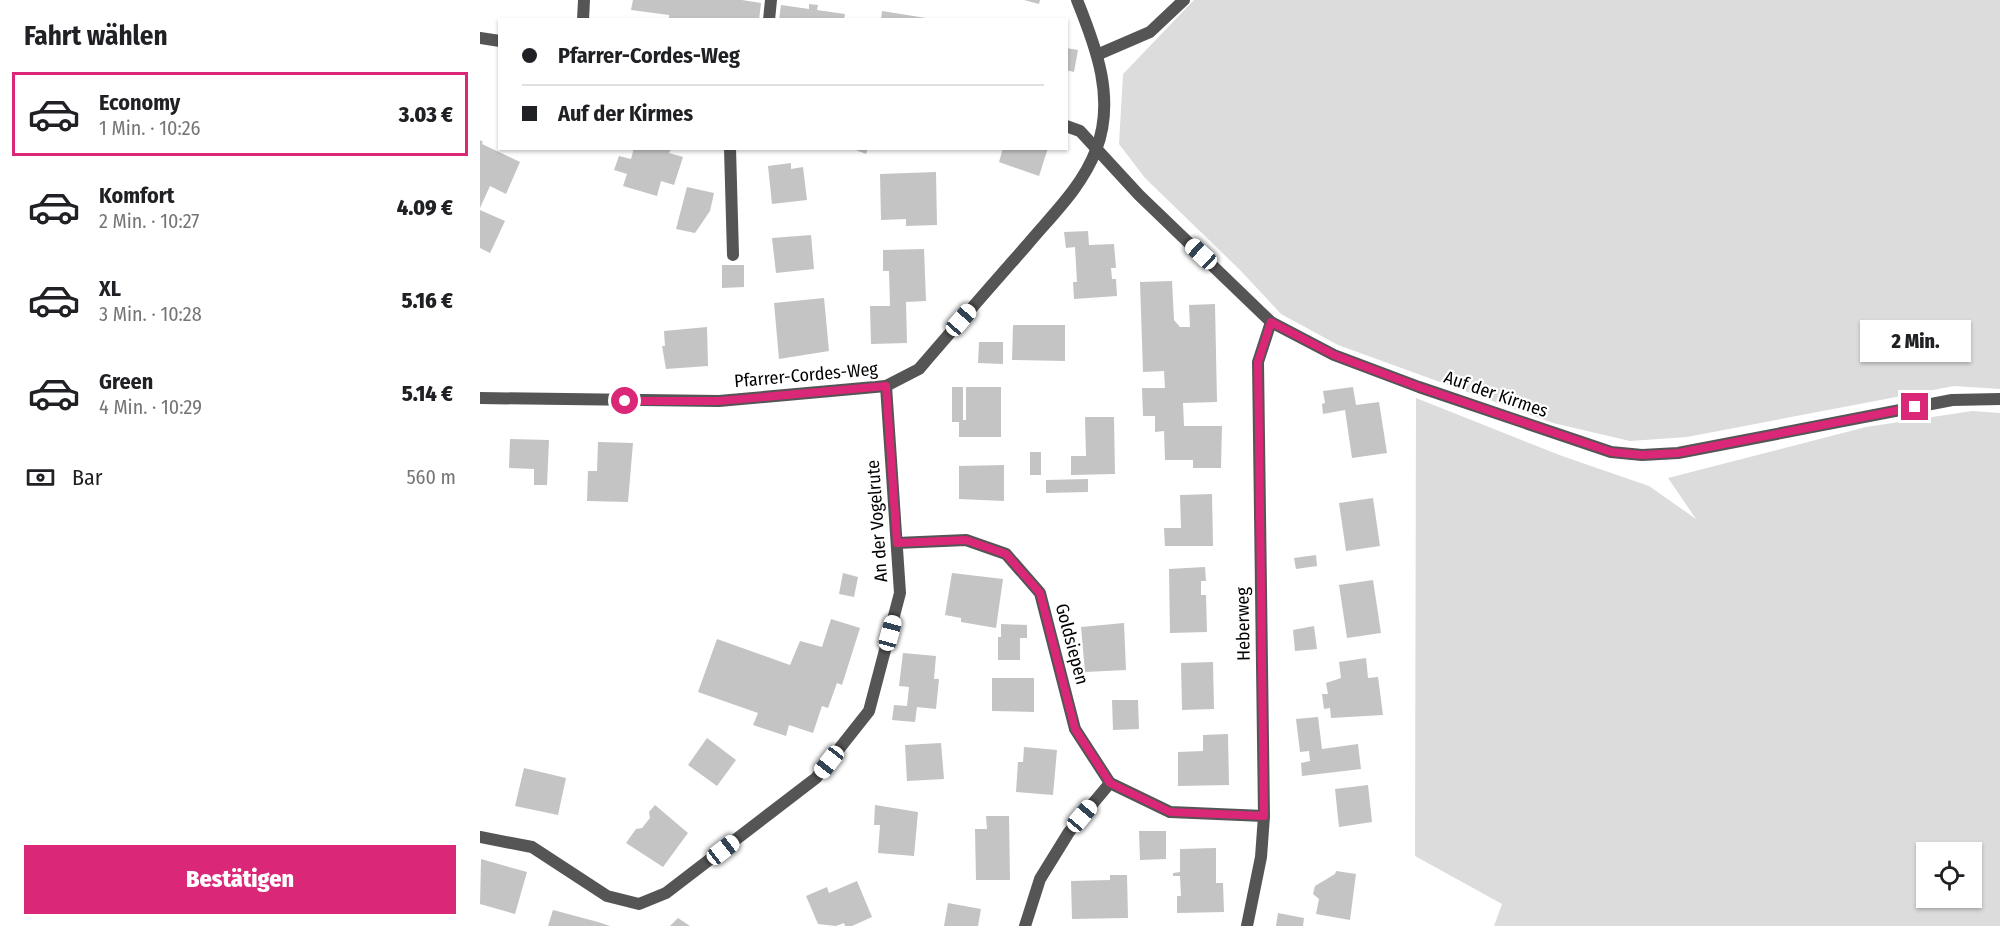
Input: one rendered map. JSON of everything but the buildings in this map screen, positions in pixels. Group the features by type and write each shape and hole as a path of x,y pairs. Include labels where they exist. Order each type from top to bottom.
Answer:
{"street":[{"path":"583,18 584,0"},
{"path":"769,18 771,0"},
{"name":"Pfarrer-Cordes-Weg","path":"480,398 719,401 886,386 919,369 1078,185 1097,149 1103,112 1099,54 1077,0"},
{"path":"1099,54 1150,32 1184,0"},
{"path":"480,38 498,41"},
{"name":"Auf der Kirmes","path":"1068,127 1080,131 1139,195 1271,322 1345,359 1611,452 1642,455 1678,453 1952,400 2000,399"},
{"path":"730,150 733,255"},
{"name":"Heberweg","path":"1247,926 1261,857 1264,816 1258,362 1271,322"},
{"name":"An der Vogelrute","path":"480,837 532,847 607,896 639,904 666,893 816,778 869,711 900,593 886,386"},
{"name":"Goldsiepen","path":"897,543 966,540 1006,554 1040,593 1075,729 1110,783"},
{"path":"1025,926 1040,879 1069,832 1110,783 1170,812 1264,816"}],"shaded area":[{"path":"1194,0 2000,0 2000,389 1954,386 1687,437 1630,441 1553,423 1338,345 1281,314 1241,271 1145,178 1119,144 1123,74"},
{"path":"1416,398 1562,456 1649,486 1696,519 1668,478 1866,427 1972,411 2000,413 2000,926 1494,926 1502,904 1415,856"}],"route":[{"path":"625,401 719,401 886,386 897,543 966,540 1006,554 1040,593 1075,729 1110,783 1170,812 1264,816 1258,362 1271,322 1334,355 1419,387 1611,452 1642,455 1678,453 1915,407"}]}
